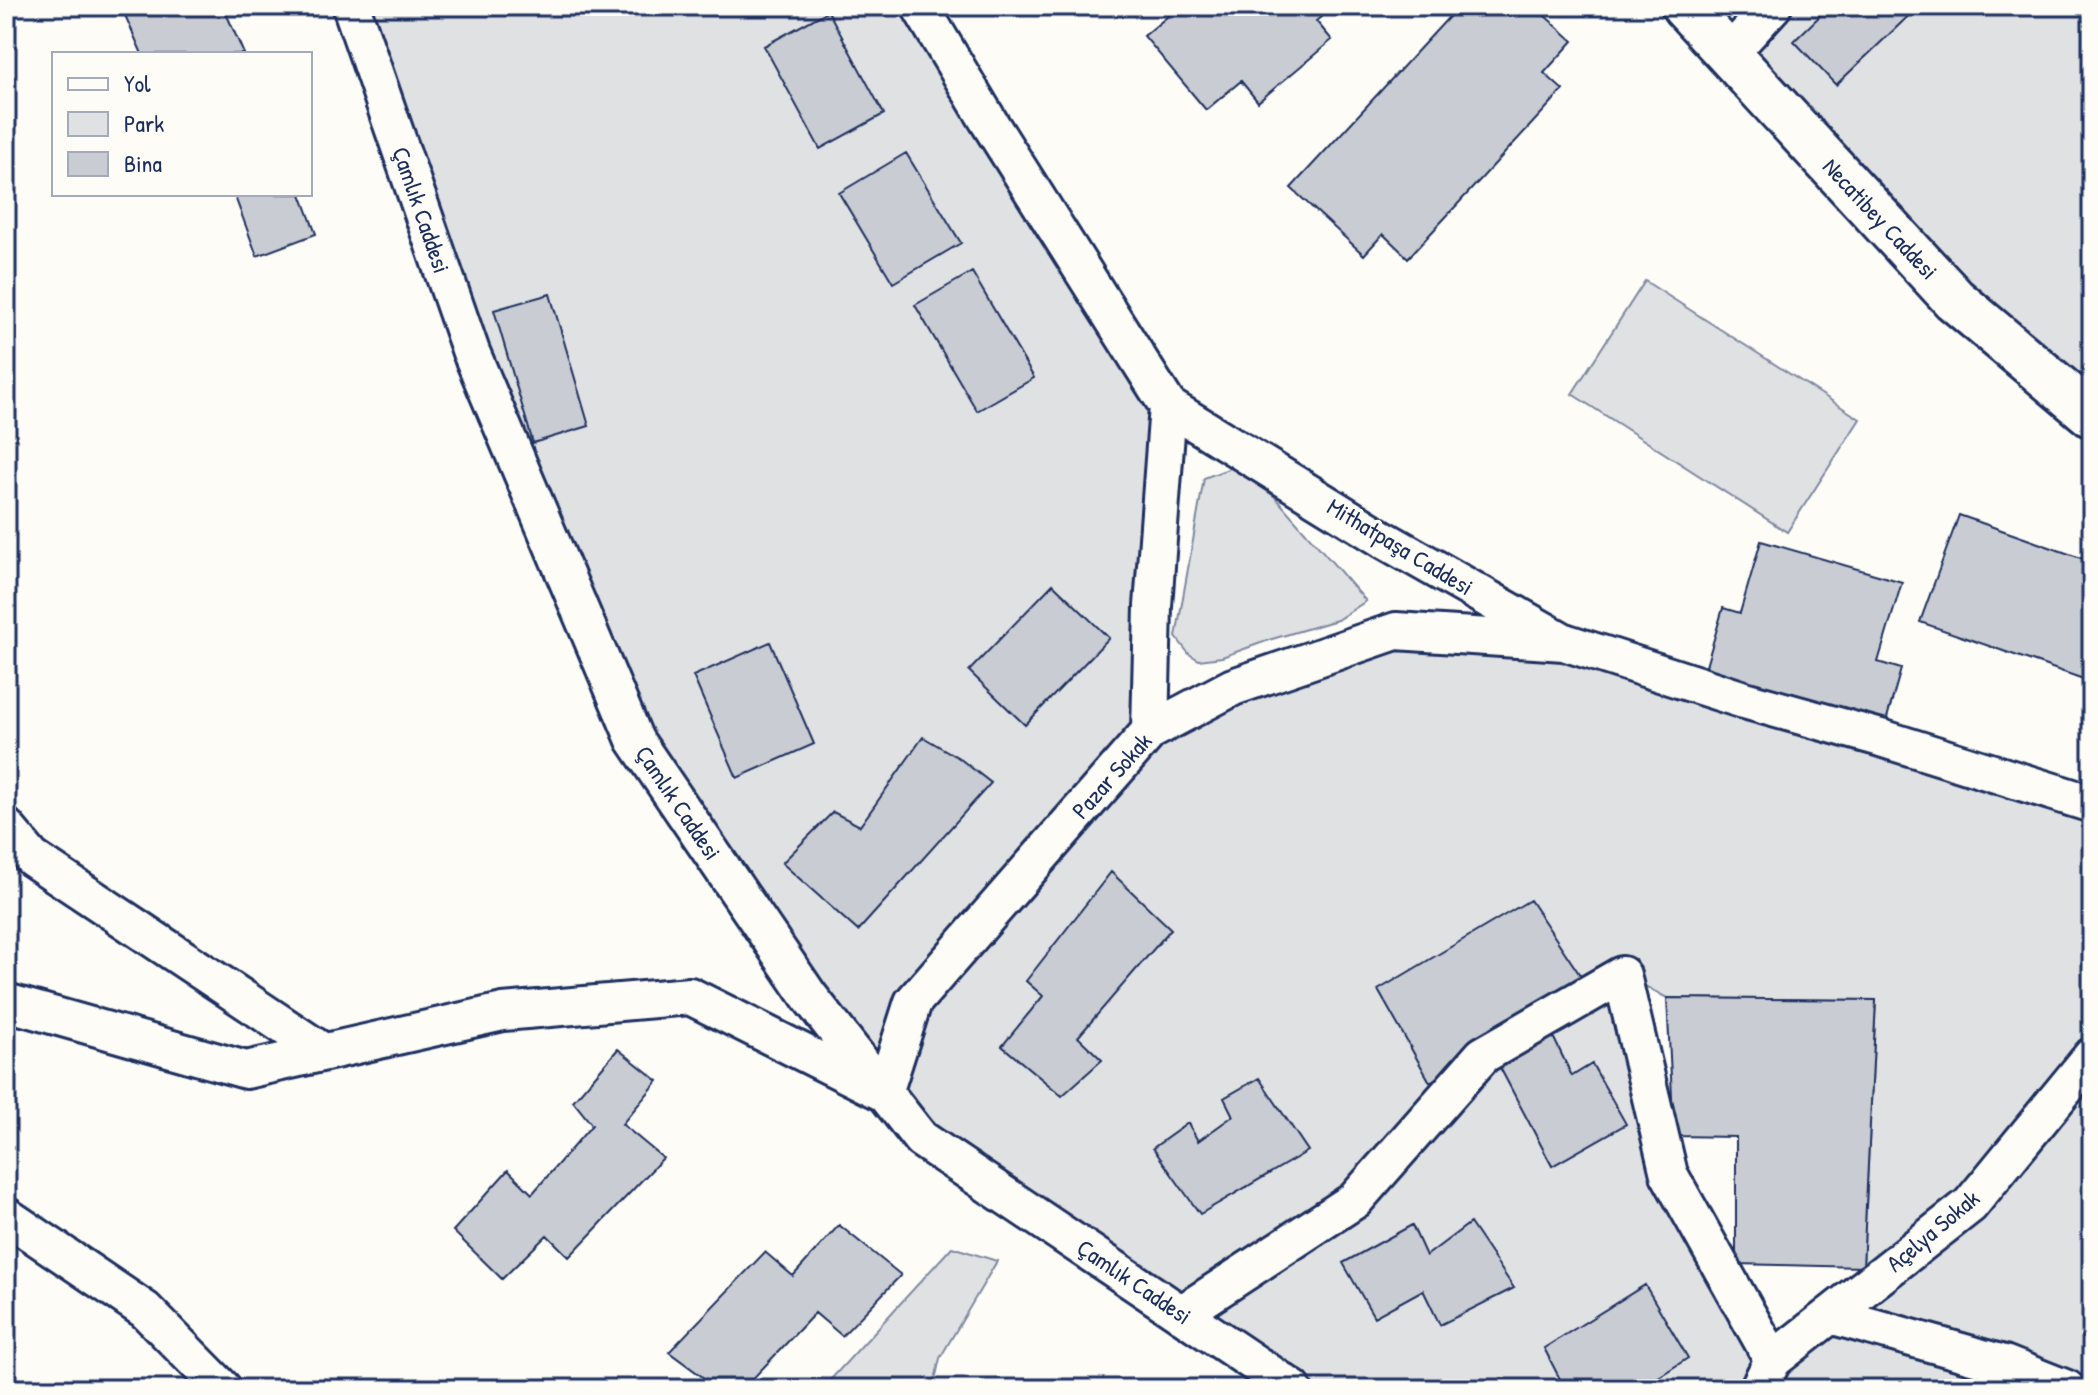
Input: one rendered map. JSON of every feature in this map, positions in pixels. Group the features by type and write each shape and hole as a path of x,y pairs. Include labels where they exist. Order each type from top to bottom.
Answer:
{"street":[{"name":"Çamlık Caddesi","path":"351,6 471,352 635,740 809,996 921,1139 1293,1389"},
{"name":"Mithatpaşa Caddesi","path":"920,6 989,122 1168,406 1383,539 1564,642 1744,700 1881,738 2092,804"},
{"name":"Necatibey Caddesi","path":"1684,6 1954,299 2092,415"},
{"path":"1728,55 1773,6"},
{"path":"1150,731 1153,606 1168,406"},
{"name":"Pazar Sokak","path":"884,1093 913,1002 1150,731 1233,687 1396,631 1564,642"},
{"path":"6,827 32,858 323,1052"},
{"path":"1181,1314 1355,1200 1483,1055 1622,975 1669,1174 1766,1375"},
{"path":"6,1002 246,1070 503,1012 690,996 884,1093"},
{"name":"Açelya Sokak","path":"1766,1375 1830,1315 1970,1205 2092,1056"},
{"path":"6,1216 145,1310 223,1389"},
{"path":"1830,1315 2004,1364 2067,1389"}],"green space":[{"path":"351,6 924,6 1168,406 1150,730 1396,631 1564,642 2092,804 2092,1389 1293,1389 921,1139 635,740","holes":["1624,975 1667,998 1876,1000 1863,1267 1773,1360 1669,1174"]},
{"path":"1773,6 2092,6 2092,415 1728,55"},
{"path":"1645,281 1860,419 1787,532 1572,394"},
{"path":"1233,467 1275,497 1366,601 1337,620 1222,657 1199,660 1189,654 1176,637 1204,478"},
{"path":"952,1247 997,1261 940,1358 933,1389 822,1389"}],"building":[{"path":"121,6 223,6 243,52 141,52"},
{"path":"1180,6 1334,6 1316,21 1332,40 1258,102 1241,81 1206,110 1144,36"},
{"path":"1459,6 1534,6 1573,41 1544,73 1563,90 1408,258 1383,234 1364,255 1291,188"},
{"path":"1830,6 1919,6 1836,85 1794,41"},
{"path":"828,11 884,114 820,149 764,46"},
{"path":"906,153 961,243 893,283 839,193"},
{"path":"235,196 302,196 316,234 257,256"},
{"path":"972,272 1034,378 977,411 915,305"},
{"path":"550,294 589,426 533,443 494,310"},
{"path":"1959,515 2092,562 2092,682 1920,622"},
{"path":"1761,541 1902,582 1878,662 1901,669 1883,732 1702,680 1723,608 1740,613"},
{"path":"1053,584 1109,638 1025,725 969,671"},
{"path":"770,642 814,744 737,778 693,676"},
{"path":"923,737 959,758 991,783 858,931 782,863 833,812 860,826"},
{"path":"1111,872 1171,929 1078,1037 1102,1060 1062,1096 1002,1046 1043,996 1026,981"},
{"path":"1530,900 1584,981 1430,1082 1378,990"},
{"path":"1667,998 1876,1000 1863,1267 1736,1264 1736,1137 1674,1136"},
{"path":"1548,1026 1572,1076 1592,1064 1626,1124 1552,1166 1495,1058"},
{"path":"618,1049 658,1081 622,1124 663,1158 569,1257 547,1235 502,1279 453,1231 508,1170 532,1194 592,1125 573,1101"},
{"path":"1259,1078 1308,1151 1200,1214 1153,1148 1188,1123 1198,1141 1233,1116 1224,1098"},
{"path":"1470,1223 1514,1288 1440,1325 1423,1290 1374,1317 1343,1263 1412,1225 1426,1256"},
{"path":"839,1225 901,1275 842,1336 815,1313 743,1389 695,1389 704,1378 669,1352 765,1252 793,1276"},
{"path":"1645,1285 1688,1358 1640,1389 1565,1389 1544,1348"}]}
